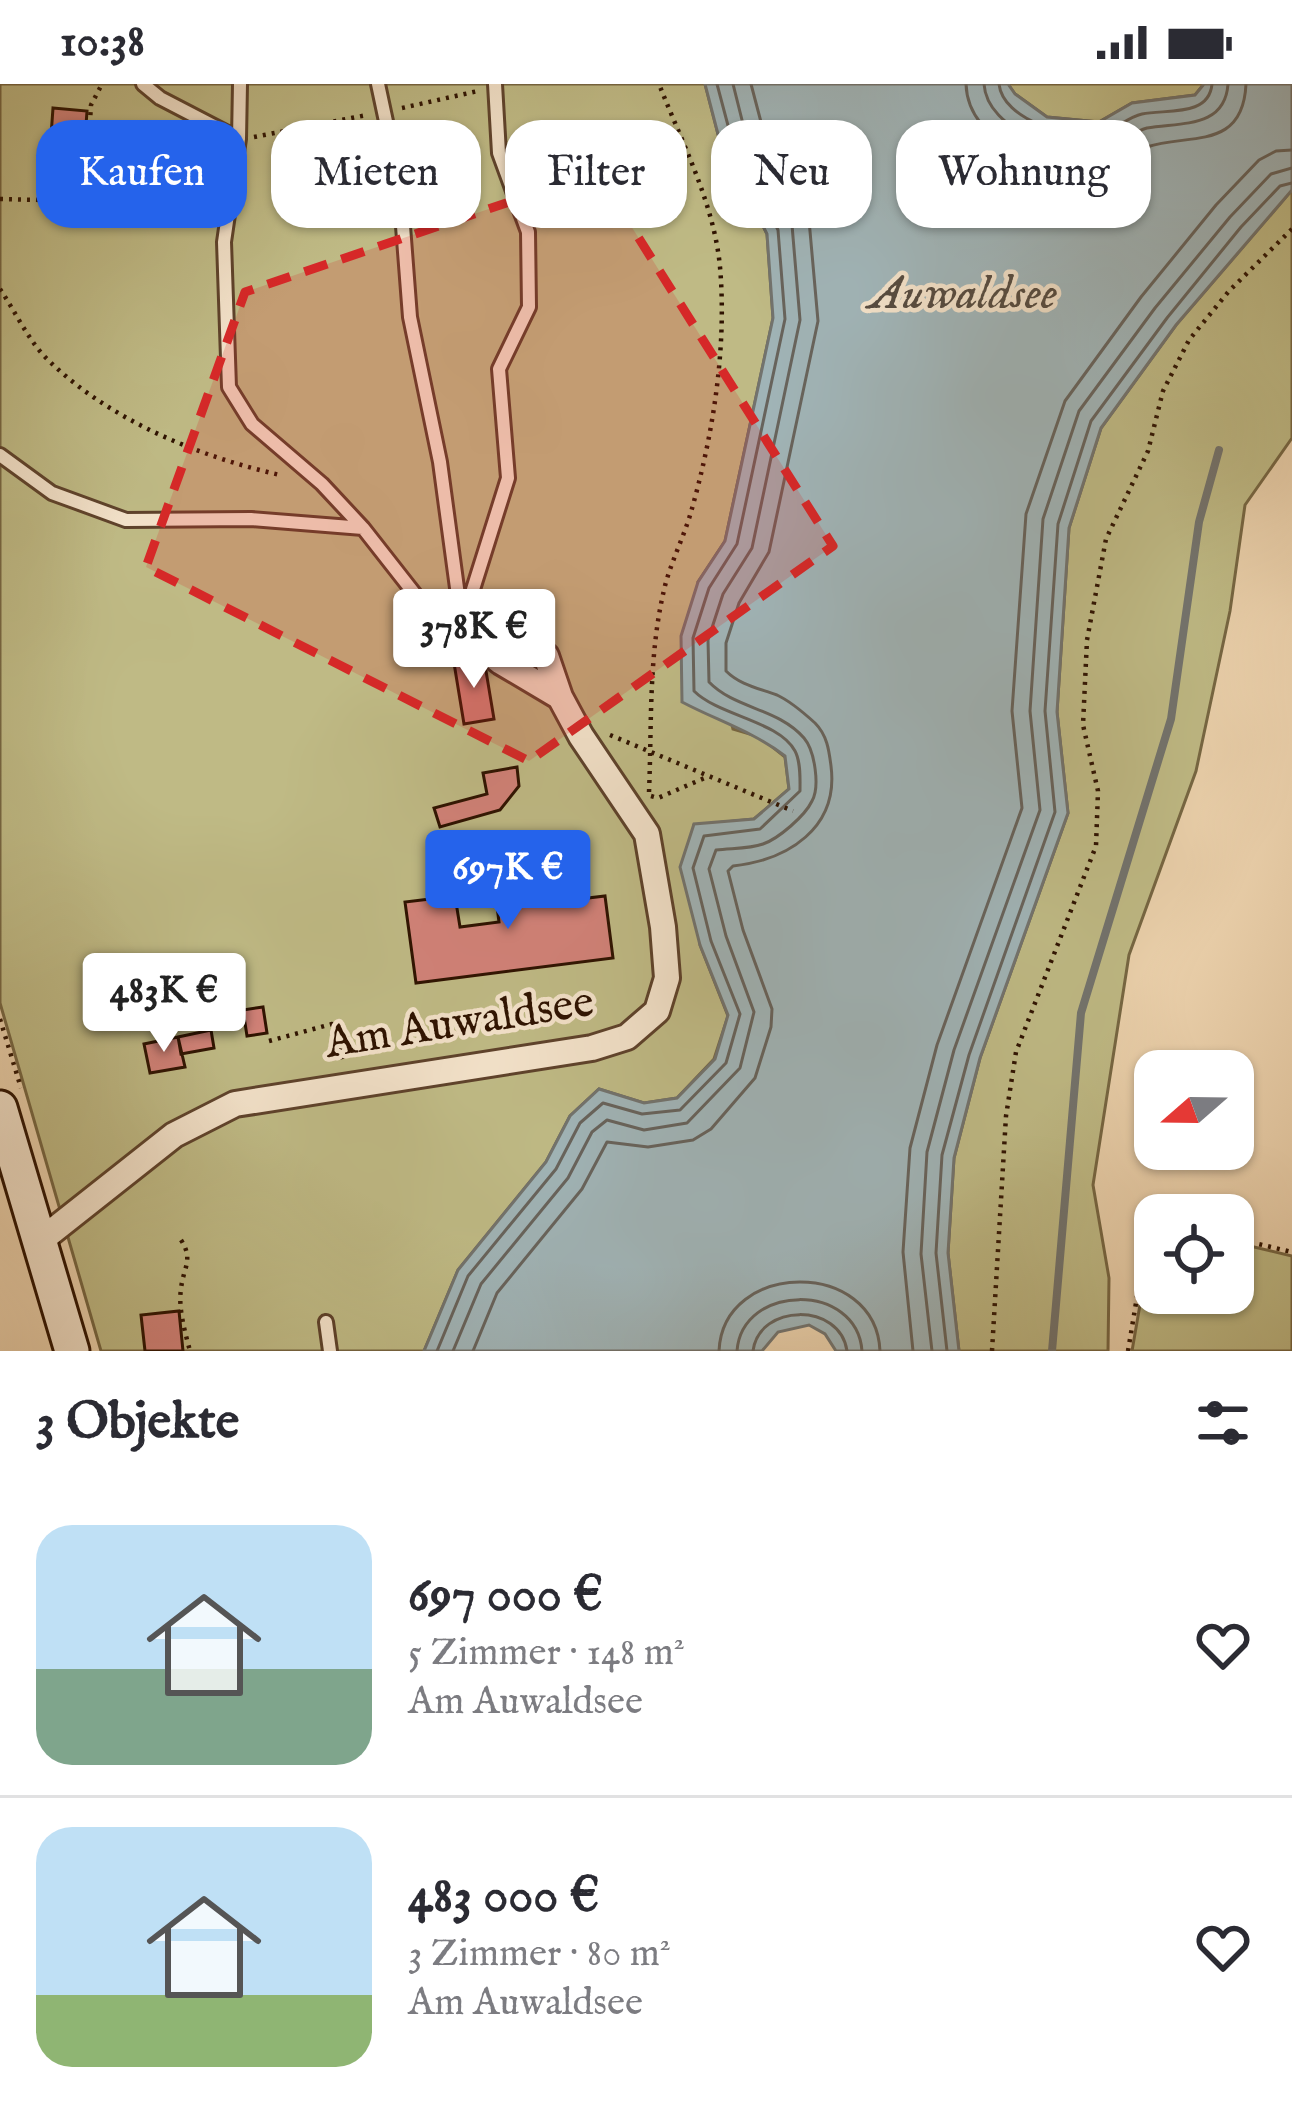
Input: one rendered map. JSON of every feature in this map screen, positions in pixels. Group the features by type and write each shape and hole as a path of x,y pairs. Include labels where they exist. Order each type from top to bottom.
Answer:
{"street":[{"name":"Am Auwaldsee","path":"40,1241 174,1135 235,1104 592,1048 627,1037 657,1011 667,978 647,834 581,736 560,697 546,656 488,614 465,630"},
{"path":"0,1108 72,1351"}],"lane":[{"path":"143,84 201,120"},
{"path":"239,120 240,84"},
{"path":"378,84 400,188 410,317 440,462 465,630"},
{"path":"465,630 508,478 500,369 529,307 528,232 499,153 495,85"},
{"path":"227,228 229,387 252,424 322,484 421,602 465,630"},
{"path":"0,455 52,493 126,520 251,520 363,528"},
{"path":"326,1322 330,1351"}],"path":[{"path":"91,120 91,105 102,84"},
{"path":"649,796 651,675 666,583 691,513 714,411 722,320 720,264 709,209 659,84"},
{"path":"247,138 495,85"},
{"path":"0,199 36,200"},
{"path":"992,1351 1006,1116 1016,1052 1096,846 1098,791 1083,725 1087,640 1106,538 1148,451 1163,391 1189,340 1228,291 1292,229"},
{"path":"0,289 46,358 115,410 198,453 322,484"},
{"path":"581,736 593,728 793,811"},
{"path":"612,782 658,797 707,777"},
{"path":"269,1041 332,1024 350,1084"},
{"path":"181,1240 188,1250 181,1289 190,1351"},
{"path":"1254,1243 1292,1252"},
{"path":"1117,1351 1128,1349 1134,1314"}],"highlighted area":[{"path":"597,172 833,546 529,761 146,567 245,292"}],"shaded area":[{"path":"0,84 705,84 714,120 711,228 764,228 773,318 725,541 698,582 733,729 760,737 785,757 789,789 754,819 694,825 700,945 728,1016 714,1059 677,1098 644,1103 599,1089 570,1116 546,1162 458,1270 424,1351 101,1351 0,1003"},
{"path":"1008,84 1204,84 1195,95 1132,103 1102,120 1047,117"},
{"path":"1292,190 1292,438 1245,505 1230,611 1196,771 1129,955 1093,1185 1109,1278 1108,1351 959,1351 948,1253 954,1158 980,1058 1068,813 1057,712 1069,528 1101,428 1176,325"},
{"path":"1254,1247 1292,1256 1292,1351 1132,1351 1138,1314 1254,1314"}],"water":[{"name":"Auwaldsee","path":"705,84 1008,84 1047,117 1078,120 896,120 896,228 1151,228 1151,120 1102,120 1132,103 1195,95 1204,84 1292,84 1292,190 1176,325 1101,428 1069,528 1057,712 1068,813 980,1058 954,1158 948,1253 959,1351 836,1351 825,1334 809,1325 778,1332 762,1351 424,1351 458,1270 546,1162 570,1116 599,1089 644,1103 677,1098 715,1059 728,1015 700,945 680,867 694,824 754,819 789,789 785,756 682,702 681,636 698,582 725,541 773,318 764,228 872,228 872,120 714,120"}],"building":[{"path":"53,108 87,111 86,120 52,120"},
{"path":"484,659 494,719 464,724 454,663"},
{"path":"517,767 519,786 500,810 440,827 434,808 487,794 483,773"},
{"path":"560,875 563,901 605,896 613,958 416,983 405,902 455,896 460,927 499,922 494,883"},
{"path":"263,1007 267,1033 247,1036 243,1010"},
{"path":"211,1030 214,1048 181,1054 178,1037"},
{"path":"178,1037 185,1067 150,1073 144,1044"},
{"path":"179,1311 183,1351 145,1351 141,1315"}],"waterway":[{"path":"1052,1351 1081,1013 1171,719 1199,522 1219,450"}]}
